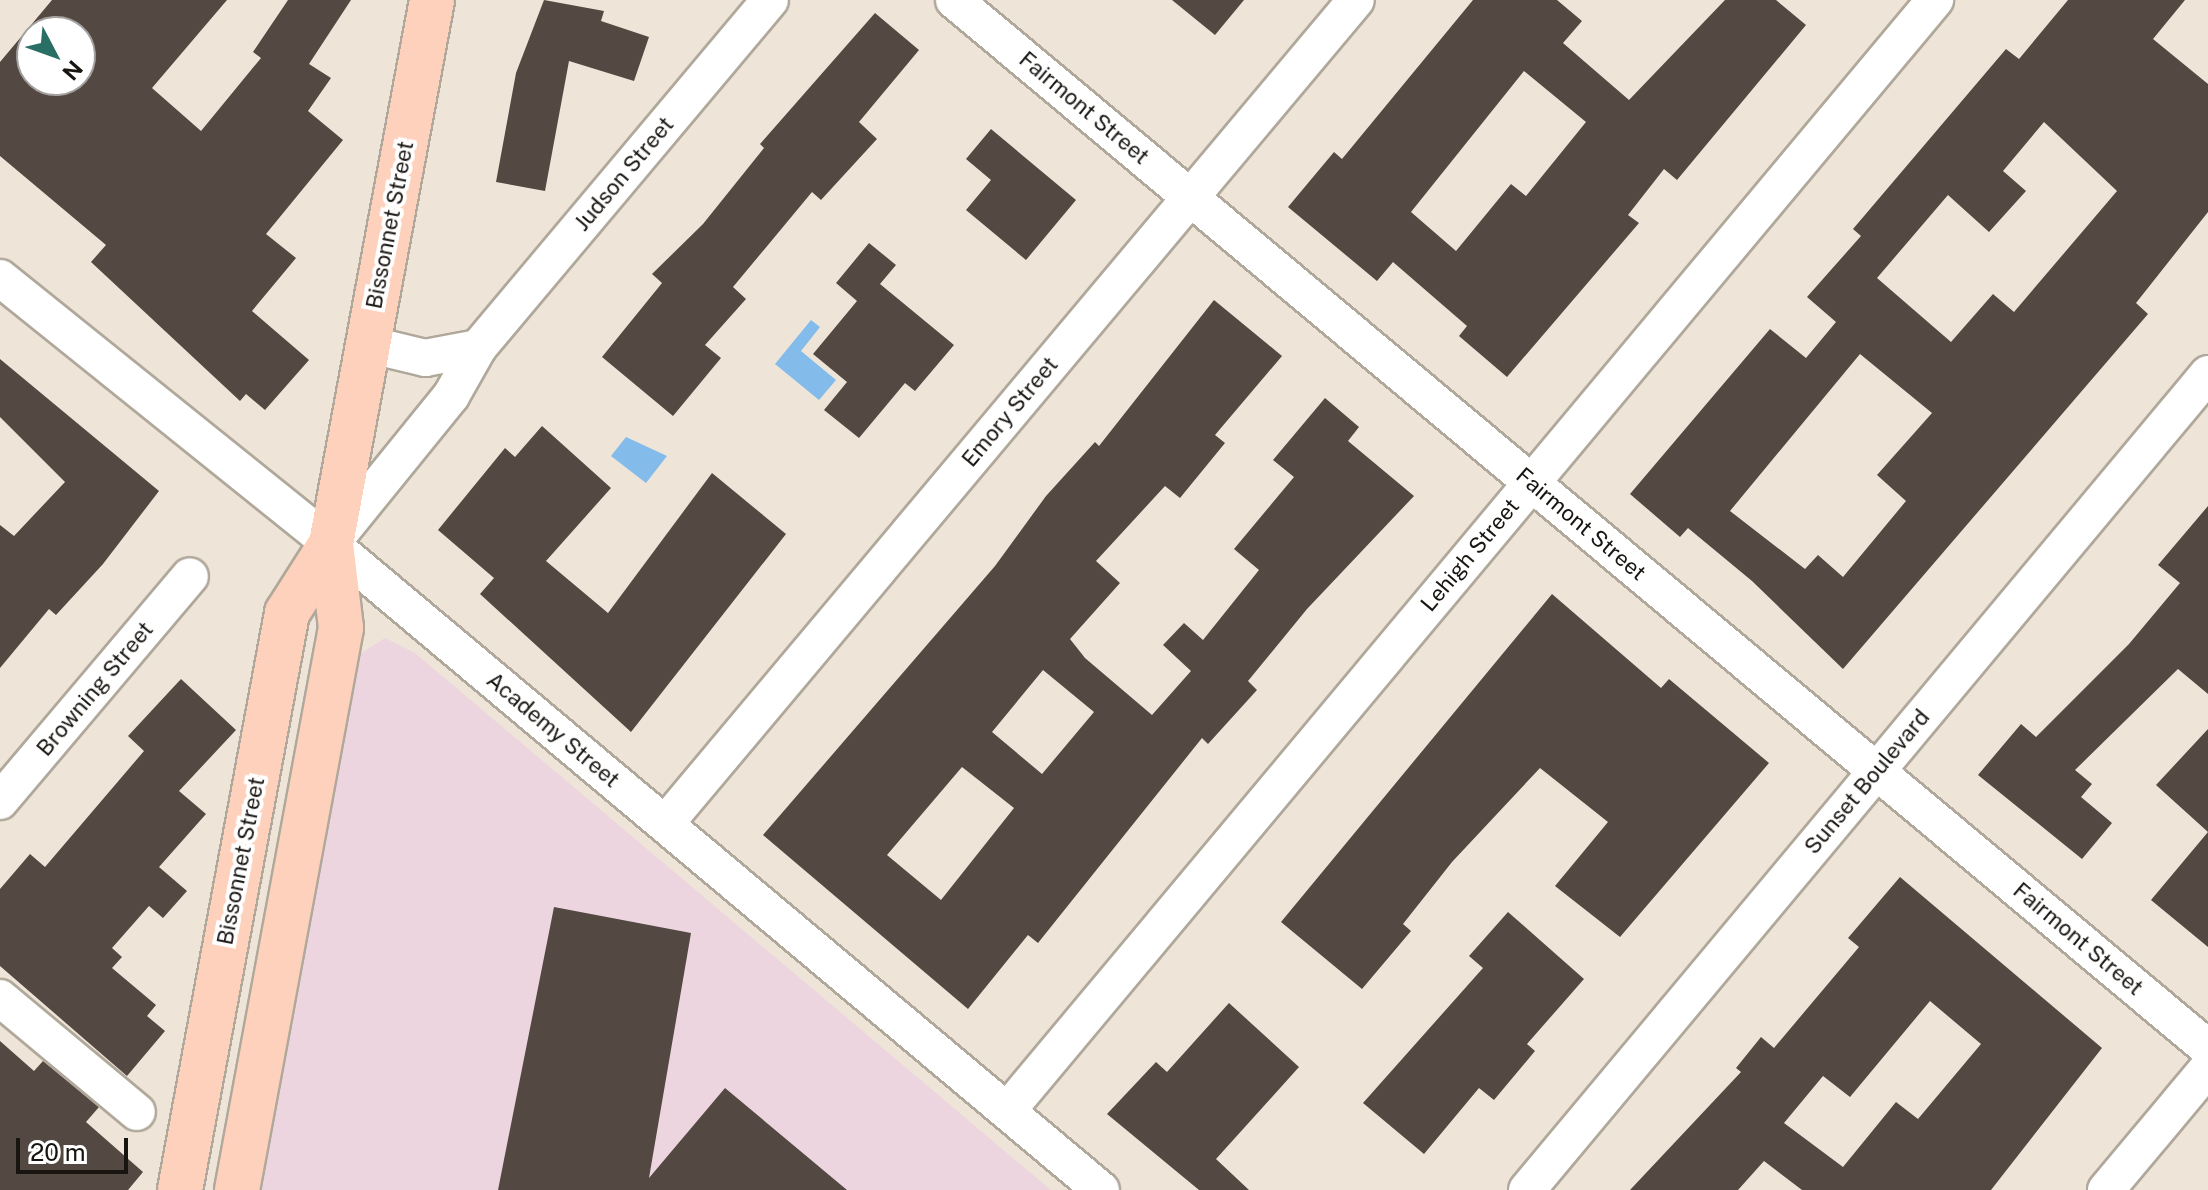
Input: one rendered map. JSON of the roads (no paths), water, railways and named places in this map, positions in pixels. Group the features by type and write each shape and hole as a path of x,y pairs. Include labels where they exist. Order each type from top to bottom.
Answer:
{"main road":[{"name":"Bissonnet Street","path":"237,1190 341,628 331,544 432,0"},
{"name":"Bissonnet Street","path":"180,1190 287,613 331,544"}],"street":[{"name":"Judson Street","path":"331,544 451,396 478,348 770,0"},
{"name":"Fairmont Street","path":"954,0 2208,1048"},
{"name":"Emory Street","path":"665,824 1356,0"},
{"name":"Lehigh Street","path":"1007,1111 1935,0"},
{"name":"Academy Street","path":"0,278 331,544 1101,1190"},
{"path":"367,344 425,358 478,348"},
{"name":"Sunset Boulevard","path":"1527,1190 2208,374"},
{"name":"Browning Street","path":"0,801 190,576"},
{"path":"0,998 137,1112"},
{"path":"2106,1190 2208,1068"}],"water":[{"path":"811,320 820,327 801,351 836,380 819,400 775,364"},
{"path":"626,437 667,456 646,483 611,456"}]}
